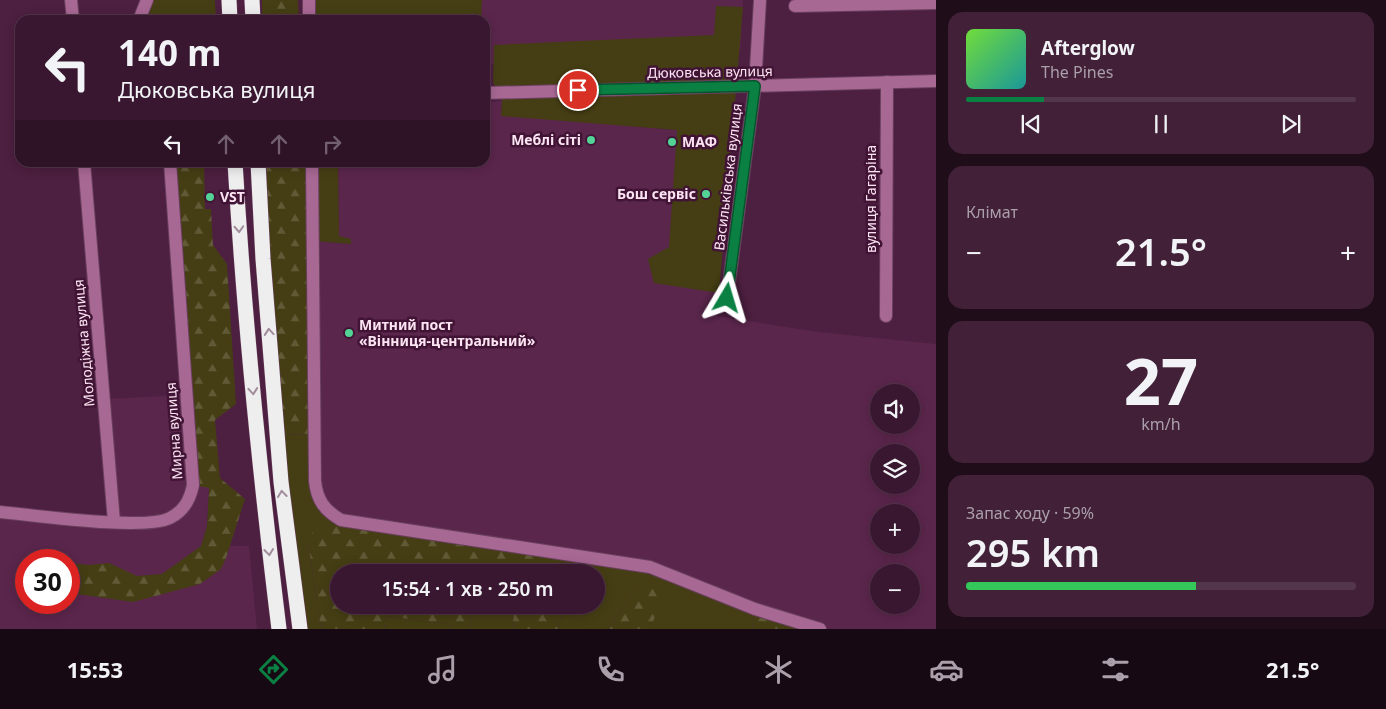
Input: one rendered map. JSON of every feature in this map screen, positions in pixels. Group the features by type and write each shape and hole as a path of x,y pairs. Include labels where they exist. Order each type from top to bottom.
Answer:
{"highway":[{"path":"229,0 230,15"},
{"path":"252,0 253,15"},
{"path":"235,167 240,258 261,483 279,629"},
{"path":"258,167 263,259 281,482 300,629"}],"street":[{"path":"71,0 72,15"},
{"path":"141,15 147,0"},
{"path":"309,0 309,15"},
{"name":"Васильківська вулиця","path":"727,298 755,86 760,0"},
{"path":"795,6 936,3"},
{"name":"Дюковська вулиця","path":"490,93 936,80"},
{"name":"вулиця Гагаріна","path":"886,82 886,316"},
{"name":"Молодіжна вулиця","path":"84,167 114,522"},
{"name":"Мирна вулиця","path":"0,512 114,522 154,523 170,519 186,505 193,485 170,167"},
{"path":"312,167 315,481 320,502 329,513 341,520 650,567 755,609 820,629"}],"shaded area":[{"path":"482,0 743,0 740,53 490,65 490,15 481,15"},
{"path":"502,101 501,115 733,135 717,316 818,332 936,344 936,629 820,629 668,573 341,520 320,502 314,241 350,244 339,237 338,167 490,167 490,102"},
{"path":"187,395 209,487 207,526 201,546 249,546 257,629 0,629 0,512 114,522 104,399"}],"green space":[{"path":"147,0 215,0 216,15 141,15"},
{"path":"262,0 298,0 299,15 262,15"},
{"path":"312,0 482,0 481,15 312,15"},
{"path":"716,6 743,7 719,293 654,283 648,259 669,247 677,130 501,116 502,101 493,82 494,45 714,35"},
{"path":"170,167 204,167 205,209 211,209 213,245 227,264 236,404 215,420 220,478 245,499 221,569 200,584 133,602 80,595 80,564 109,563 137,576 162,574 201,546 207,526 209,488 193,485"},
{"path":"266,167 307,167 310,435 282,434"},
{"path":"312,167 338,167 339,236 351,239 351,244 314,241"},
{"path":"282,434 310,435 316,492 341,520 308,542 321,629 306,629"},
{"path":"341,520 568,553 566,564 330,564 330,614 472,614 470,629 451,629 448,624 386,616 384,629 321,629 308,542 316,527 328,521"},
{"path":"568,553 650,567 755,609 752,629 654,629 651,627 637,586 608,629 559,629 561,614 605,614 605,564 566,564"},
{"path":"642,584 666,592 651,626 654,629 608,629 637,586"},
{"path":"755,609 820,629 752,629"},
{"path":"472,614 514,614 512,629 470,629"},
{"path":"514,614 561,614 559,629 512,629"},
{"path":"386,616 448,624 451,629 384,629"}],"place":[{"name":"Меблі сіті","path":"591,140"},
{"name":"МАФ","path":"672,142"},
{"name":"Бош сервіс","path":"706,194"},
{"name":"VST","path":"210,197"},
{"name":"Митний пост «Вінниця-центральний»","path":"349,333"}],"route":[{"path":"578,90 755,86 727,298"}]}
